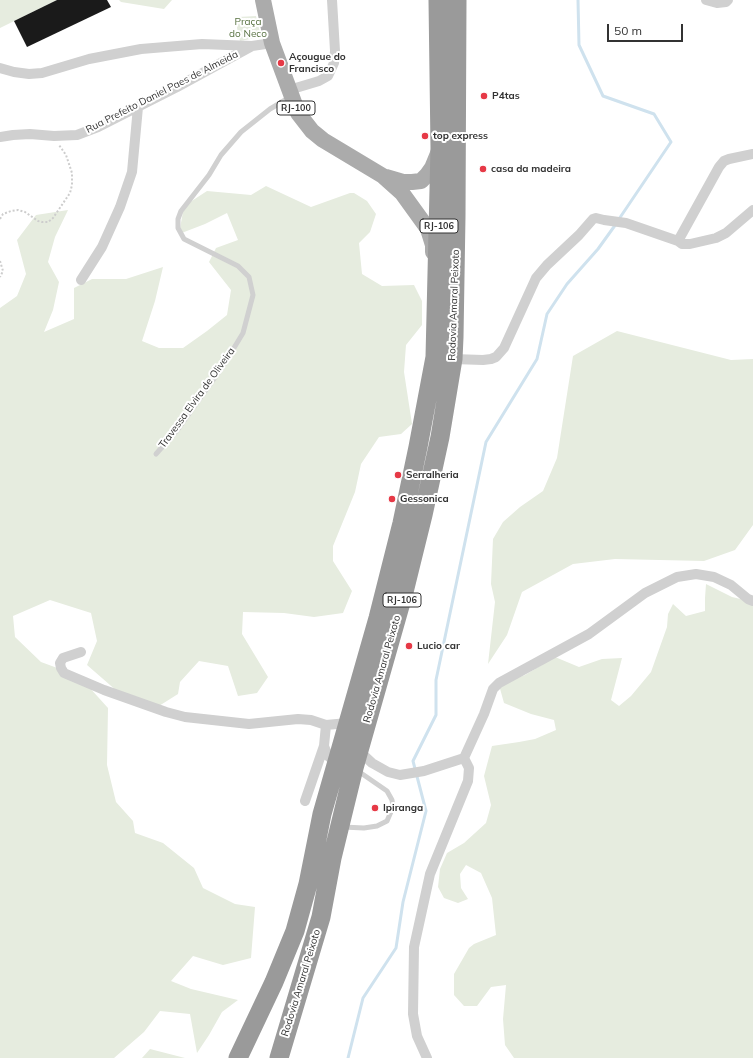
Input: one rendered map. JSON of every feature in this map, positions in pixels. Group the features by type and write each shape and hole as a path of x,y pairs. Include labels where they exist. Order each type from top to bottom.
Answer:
{"highway":[{"name":"RJ-106","path":"438,0 440,148"},
{"name":"Rodovia Amaral Peixoto","path":"238,1058 274,982 296,925 308,884 322,814 345,766 358,750 400,607 423,515 440,437 453,359 455,310 457,0"},
{"name":"Rodovia Amaral Peixoto","path":"279,1058 321,917 332,858 340,827 348,723 378,618 402,523 435,357 440,148"},
{"path":"248,1058 269,1015 274,982"},
{"path":"271,1058 287,1009 299,992"}],"main road":[{"name":"RJ-100","path":"264,0 272,43 298,113 312,131 323,140 383,176 402,193 428,229 433,245 437,304"},
{"name":"RJ-100","path":"383,176 403,182 421,180 432,168 440,148"}],"street":[{"path":"290,93 328,76 334,63 335,51 332,0"},
{"path":"706,0 717,3 726,2 728,0"},
{"path":"0,68 14,72 36,74 89,59 141,49 202,44 252,46 272,43"},
{"name":"Rua Prefeito Daniel Paes de Almeida","path":"0,137 30,134 54,136 77,135 98,127 138,107 252,46"},
{"path":"81,280 102,247 120,207 132,172 138,107"},
{"path":"678,241 719,167 724,161 753,154"},
{"path":"453,359 483,360 496,357 504,348 536,278 593,219 596,218 626,223 678,241 682,244 690,244 716,238 726,233 753,210"},
{"path":"358,750 372,763 388,772 400,775 424,771 464,758 484,714 493,689 499,683 589,634 645,593 677,577 696,574 714,577 731,585 748,599 753,601"},
{"path":"81,652 63,658 60,663 64,673 104,690 166,712 185,716 250,724 298,719 311,720 326,725 348,723"},
{"path":"305,801 324,746 326,725"},
{"path":"324,746 328,756 345,766"},
{"path":"427,1058 417,1036 413,1014 414,947 430,874 468,781 469,768 464,758"}],"lane":[{"name":"Travessa Elvira de Oliveira","path":"156,454 178,428 223,366 243,333 253,295 249,277 238,266 184,239 178,228 178,219 181,211 209,175 221,155 241,132 290,93"},
{"path":"340,827 364,828 377,826 388,821 393,807 392,800 387,791 345,766"}],"path":[{"path":"0,219 3,214 18,210 25,212 38,221 48,222 53,218 66,200 72,185 72,173 66,155 54,136"},
{"path":"0,261 3,271 0,278"}],"green space":[{"path":"0,0 57,0 0,28"},
{"path":"119,0 172,0 164,9 121,2"},
{"name":"Praça do Neco","path":"256,16 261,37 240,41 237,28 238,17"},
{"path":"266,186 311,207 350,193 354,193 367,201 376,214 370,232 359,243 362,274 382,286 414,285 422,301 422,325 406,345 404,372 412,424 401,434 379,437 361,464 355,492 333,546 333,561 352,591 343,613 314,617 284,613 243,612 242,634 268,677 257,693 238,696 228,666 199,661 180,682 178,694 151,711 133,705 87,665 97,641 91,613 50,600 13,616 15,637 41,662 79,676 108,708 107,765 116,802 133,821 135,833 163,843 194,868 203,888 235,904 255,907 251,958 223,965 193,956 171,981 191,989 238,1000 222,1012 197,1053 190,1014 160,1011 144,1032 114,1058 0,1058 0,308 17,296 26,274 17,240 36,215 68,210 55,237 48,262 59,282 53,310 44,332 74,319 74,288 92,279 126,279 163,267 155,301 142,341 159,348 183,348 227,315 231,290 209,262 216,248 238,240 227,213 205,224 179,234 184,206 207,191 251,195"},
{"path":"617,331 731,360 753,359 753,525 735,550 704,561 615,559 573,564 522,592 507,635 488,664 495,602 491,584 493,539 503,522 520,507 543,491 557,458 573,356"},
{"path":"706,584 732,597 753,602 753,1058 514,1058 505,1045 503,1019 506,985 491,987 477,1006 464,1006 454,995 454,974 469,948 474,944 496,935 492,898 481,873 466,865 460,874 461,888 468,899 458,903 444,898 438,887 440,869 447,853 464,843 486,823 491,805 484,776 492,746 535,739 556,730 554,720 531,714 504,703 499,685 525,675 555,657 579,667 602,659 622,658 611,700 619,706 631,696 651,672 667,627 668,614 673,604 686,616 705,611"},
{"path":"150,1049 185,1058 142,1058"}],"building":[{"path":"57,0 107,0 111,7 27,47 14,21"}],"waterway":[{"path":"578,0 579,45 603,96 654,114 671,142 619,219"},
{"path":"348,1058 363,998 396,948 403,902 426,811 413,761 436,715 436,680 486,442 537,359 547,314 567,284 598,249 616,224"}],"place":[{"name":"Açougue do Francisco","path":"281,63"},
{"name":"P4tas","path":"484,96"},
{"name":"top express","path":"425,136"},
{"name":"casa da madeira","path":"483,169"},
{"name":"Serralheria","path":"398,475"},
{"name":"Gessonica","path":"392,499"},
{"name":"Lucio car","path":"409,646"},
{"name":"Ipiranga","path":"375,808"}]}
